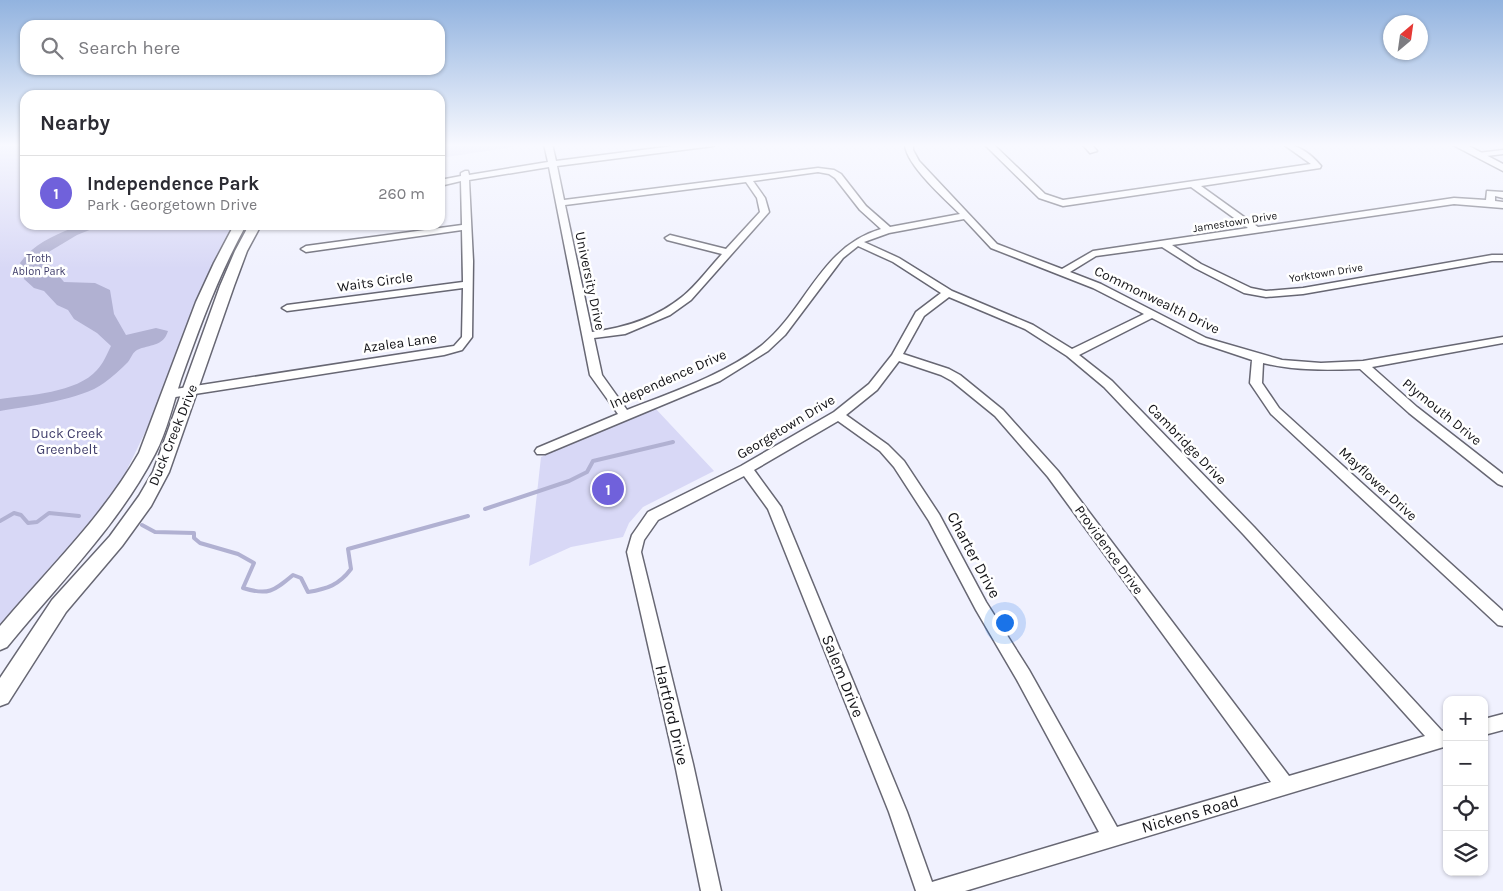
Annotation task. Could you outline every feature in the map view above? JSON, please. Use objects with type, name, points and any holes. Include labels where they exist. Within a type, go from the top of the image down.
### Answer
[{"type":"main road","name":"Duck Creek Drive","points":[[0,641],[24,610],[77,552],[116,505],[147,453],[205,294],[224,252],[237,230]]},
{"type":"main road","name":"Duck Creek Drive","points":[[0,696],[58,606],[116,540],[145,501],[161,472],[241,251],[252,230]]},
{"type":"street","name":"Azalea Lane","points":[[169,394],[444,352],[458,348],[467,337],[465,186]]},
{"type":"street","name":"University Drive","points":[[556,186],[596,375],[625,416]]},
{"type":"street","points":[[560,202],[694,186]]},
{"type":"street","points":[[587,336],[621,332],[666,313],[687,298],[765,212],[761,198],[753,186]]},
{"type":"street","points":[[846,186],[873,219],[888,230]]},
{"type":"street","name":"Commonwealth Drive","points":[[938,186],[994,246],[1097,286],[1202,340],[1258,358],[1282,364],[1321,367],[1363,365],[1503,340]]},
{"type":"street","points":[[1031,186],[1042,196],[1063,203],[1182,186]]},
{"type":"street","points":[[1195,186],[1256,230]]},
{"type":"street","points":[[1491,203],[1490,193],[1503,195]]},
{"type":"street","name":"Jamestown Drive","points":[[1064,272],[1093,254],[1454,201],[1491,203],[1503,206]]},
{"type":"street","name":"Independence Drive","points":[[541,451],[716,378],[764,349],[781,333],[840,256],[857,242],[888,230],[966,216]]},
{"type":"street","points":[[445,230],[466,227]]},
{"type":"street","points":[[306,249],[444,230]]},
{"type":"street","points":[[670,238],[729,253]]},
{"type":"street","name":"Cambridge Drive","points":[[857,242],[896,260],[948,293],[1028,326],[1071,354],[1108,384],[1256,538],[1443,739]]},
{"type":"street","name":"Yorktown Drive","points":[[1164,244],[1198,266],[1248,291],[1266,294],[1303,291],[1492,258],[1503,258]]},
{"type":"street","name":"Waits Circle","points":[[286,308],[467,284]]},
{"type":"street","name":"Georgetown Drive","points":[[637,539],[653,516],[746,469],[838,416],[873,387],[897,356],[920,314],[948,293]]},
{"type":"street","points":[[1071,354],[1152,314]]},
{"type":"street","name":"Providence Drive","points":[[897,356],[945,372],[956,378],[999,413],[1053,474],[1285,786]]},
{"type":"street","name":"Mayflower Drive","points":[[1258,358],[1256,383],[1275,411],[1503,620]]},
{"type":"street","name":"Plymouth Drive","points":[[1363,365],[1413,410],[1503,481]]},
{"type":"street","name":"Charter Drive","points":[[838,416],[889,453],[899,464],[934,518],[981,606],[1024,675],[1112,837]]},
{"type":"street","name":"Salem Drive","points":[[746,469],[774,507],[898,812],[926,891]]},
{"type":"street","name":"Hartford Drive","points":[[637,539],[634,552],[684,764],[711,891]]},
{"type":"street","points":[[1488,726],[1503,722]]},
{"type":"street","name":"Nickens Road","points":[[933,891],[1443,739]]},
{"type":"green space","name":"Duck Creek Greenbelt","points":[[0,186],[20,186],[20,230],[233,230],[218,253],[189,320],[153,416],[119,486],[0,640]]},
{"type":"green space","points":[[655,408],[714,471],[643,507],[629,523],[623,537],[571,547],[529,566],[541,457]]},
{"type":"shaded area","points":[[68,230],[90,230],[77,235],[47,253],[45,259],[64,282],[95,283],[110,290],[114,314],[126,335],[156,328],[168,331],[163,340],[136,351],[128,362],[104,383],[94,389],[54,402],[0,411],[0,399],[52,392],[77,384],[88,378],[101,365],[111,346],[97,333],[74,319],[68,310],[57,305],[44,291],[34,288],[24,279],[25,273],[20,263],[32,250]]},
{"type":"waterway","points":[[485,509],[569,481],[587,472],[593,461],[673,442]]},
{"type":"waterway","points":[[0,521],[14,513],[21,515],[28,523],[37,522],[49,513],[79,516]]},
{"type":"waterway","points":[[142,525],[155,532],[194,533],[194,538],[200,543],[238,554],[254,563],[243,588],[265,592],[281,585],[293,575],[301,578],[308,592],[332,585],[342,579],[351,569],[348,549],[468,516]]},
{"type":"place","name":"Independence Park","points":[[608,489]]},
{"type":"park label","name":"Troth Ablon Park","points":[[39,264]]}]
